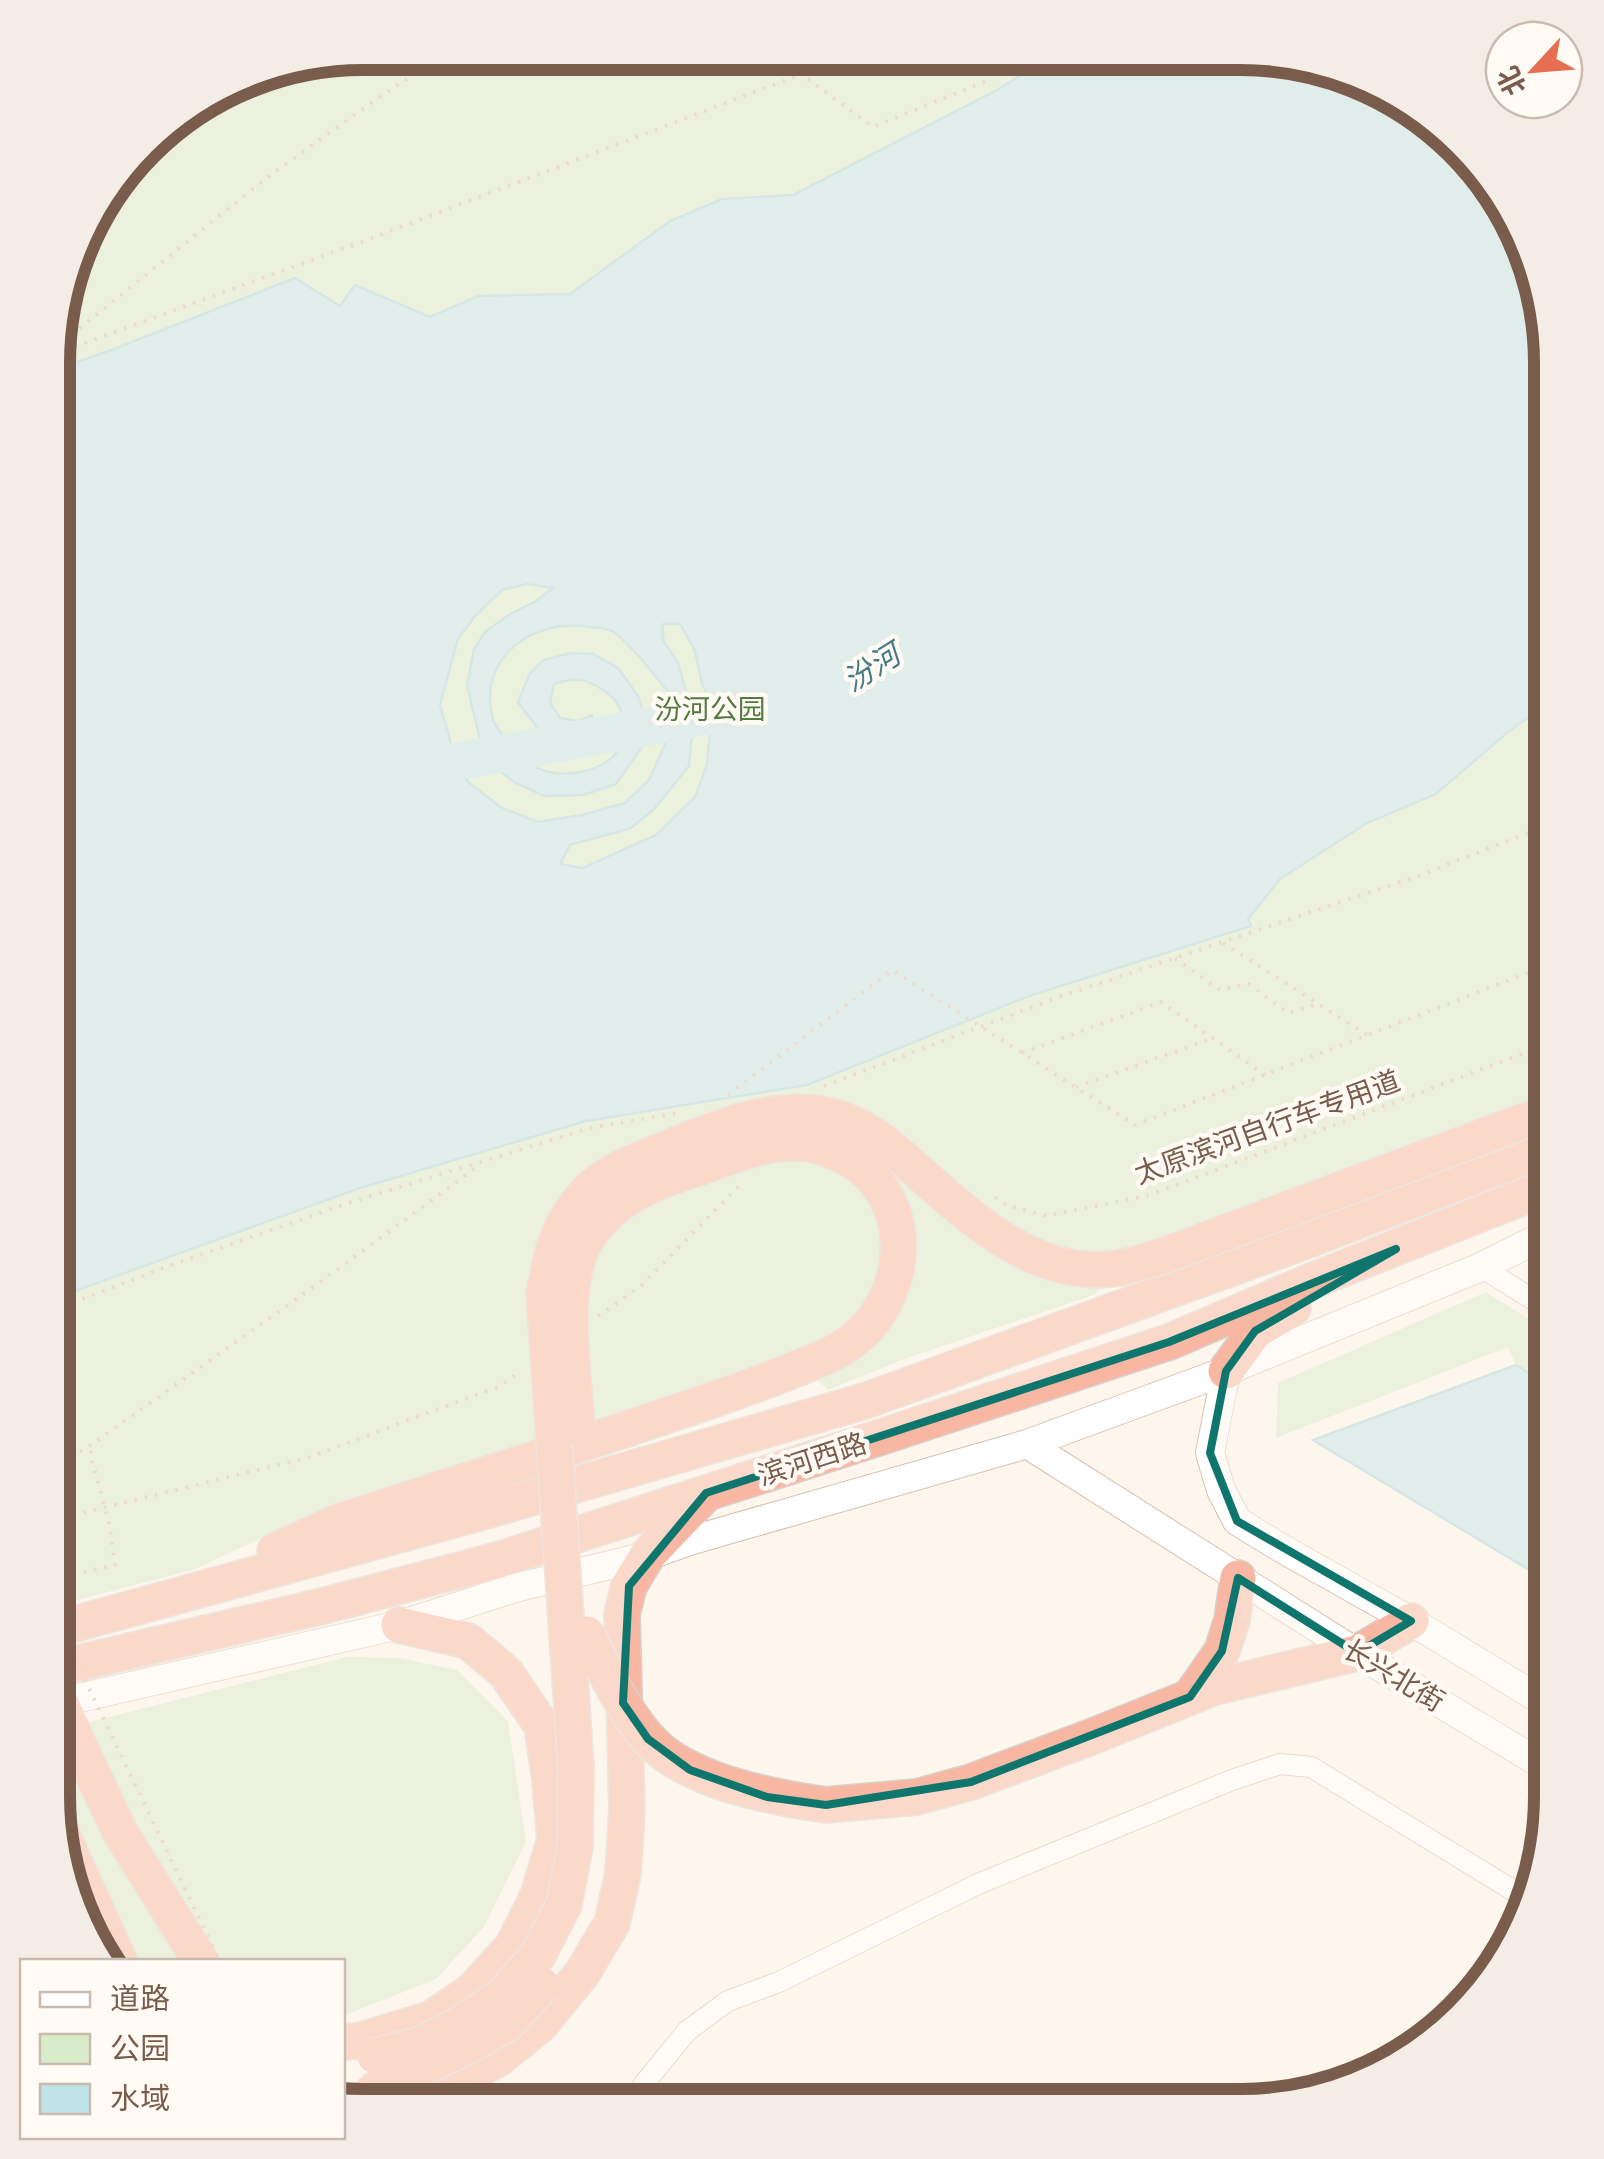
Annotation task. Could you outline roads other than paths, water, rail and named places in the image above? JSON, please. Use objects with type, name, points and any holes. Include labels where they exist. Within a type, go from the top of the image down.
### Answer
[{"type":"highway","points":[[353,2052],[419,2046],[452,2030],[502,1996],[538,1954],[564,1904],[575,1847],[576,1767],[544,1294],[552,1248],[566,1218],[589,1190],[620,1168],[712,1130],[786,1112],[829,1115],[857,1125],[890,1146],[970,1217],[1026,1253],[1060,1265],[1119,1268],[1164,1256],[1533,1118]]},
{"type":"highway","points":[[1486,1136],[1533,1132]]},
{"type":"highway","points":[[182,1594],[338,1522],[624,1430],[766,1382],[844,1347],[863,1331],[883,1304],[898,1270],[894,1212],[877,1181],[853,1160],[826,1148],[794,1143],[759,1148],[637,1192],[613,1208],[582,1248],[572,1277],[570,1300],[587,1634],[599,1825],[587,1900],[554,1972],[507,2024],[391,2089]]},
{"type":"highway","name":"滨河西路","points":[[70,1625],[865,1401],[1533,1154]]},
{"type":"highway","name":"滨河西路","points":[[70,1665],[323,1606],[480,1564],[706,1493],[1169,1342],[1533,1193]]},
{"type":"highway","points":[[1226,1371],[1255,1331],[1396,1249]]},
{"type":"highway","points":[[432,2089],[449,2086],[499,2058],[540,2025],[583,1972],[612,1922],[623,1874],[626,1810],[622,1614],[628,1586],[647,1556],[706,1493]]},
{"type":"highway","points":[[1190,1697],[1222,1651],[1232,1620],[1238,1578]]},
{"type":"highway","points":[[587,1634],[611,1687],[648,1739],[690,1770],[767,1797],[826,1805],[917,1797],[971,1782],[1215,1687],[1357,1653],[1411,1621]]},
{"type":"highway","points":[[353,2052],[359,2041],[431,2018],[472,1991],[512,1946],[538,1896],[554,1840],[542,1726],[506,1673],[468,1641],[399,1626]]},
{"type":"highway","points":[[70,1726],[174,1959]]},
{"type":"highway","points":[[120,1832],[199,1959]]},
{"type":"highway","points":[[84,1881],[117,1956]]},
{"type":"street","points":[[70,1700],[399,1626],[514,1588],[647,1556],[1027,1444],[1226,1371],[1480,1267],[1533,1241]]},
{"type":"street","points":[[1480,1267],[1533,1299]]},
{"type":"street","name":"长兴北街","points":[[1226,1371],[1210,1453],[1220,1490],[1238,1520],[1533,1695]]},
{"type":"street","name":"长兴北街","points":[[1027,1444],[1533,1759]]},
{"type":"street","points":[[641,2089],[687,2031],[728,2001],[779,1982],[978,1884],[1280,1764],[1311,1768],[1517,1893]]},
{"type":"water","name":"汾河公园","points":[[1029,70],[1279,73],[1317,80],[1388,109],[1448,156],[1495,216],[1518,269],[1528,306],[1534,363],[1534,713],[1436,794],[1367,823],[1280,879],[1248,919],[1251,926],[1029,996],[807,1085],[586,1121],[357,1189],[70,1293],[70,365],[295,278],[340,306],[355,285],[430,317],[478,296],[570,294],[670,221],[722,199],[793,195]],"holes":[[[527,584],[553,588],[486,631],[474,649],[467,686],[480,739],[497,769],[544,796],[583,795],[616,784],[645,743],[645,717],[638,696],[618,668],[593,654],[571,653],[544,660],[530,673],[518,702],[544,737],[562,748],[580,744],[595,730],[592,715],[579,721],[560,718],[550,703],[554,684],[574,680],[597,686],[613,698],[622,717],[621,744],[615,754],[595,768],[555,773],[531,763],[503,735],[493,719],[493,677],[514,646],[549,629],[590,627],[618,635],[669,693],[667,740],[649,780],[625,803],[538,822],[502,808],[468,782],[440,705],[458,639],[475,616],[502,590]],[[663,624],[680,624],[695,651],[702,684],[712,702],[707,765],[695,797],[656,835],[583,868],[560,864],[570,845],[631,828],[653,810],[689,766],[691,710],[678,663],[663,640]]]},
{"type":"water","points":[[1516,1365],[1533,1376],[1533,1572],[1313,1440]]},
{"type":"waterway","name":"汾河","points":[[411,770],[760,706]]}]
